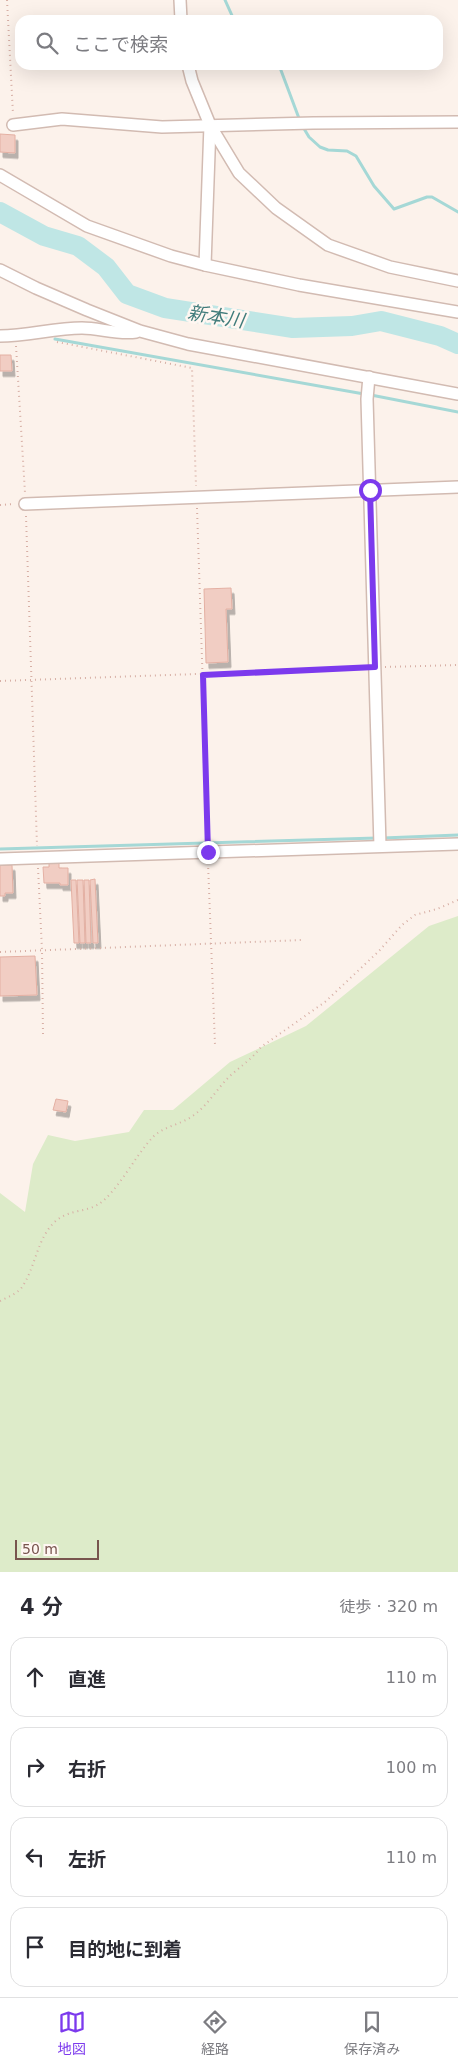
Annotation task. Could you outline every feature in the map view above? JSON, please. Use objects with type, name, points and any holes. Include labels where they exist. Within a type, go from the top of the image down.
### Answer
[{"type":"street","points":[[180,0],[181,15]]},
{"type":"street","points":[[189,70],[210,125],[240,173],[276,208],[328,244],[390,267],[458,281]]},
{"type":"street","points":[[14,125],[62,119],[162,127],[458,122]]},
{"type":"street","points":[[205,266],[210,125]]},
{"type":"street","points":[[0,174],[87,226],[205,266],[458,312]]},
{"type":"street","points":[[0,270],[36,288],[140,330],[188,344],[458,394]]},
{"type":"street","points":[[0,336],[84,328],[134,333],[140,330]]},
{"type":"street","points":[[369,377],[367,400],[380,846]]},
{"type":"street","points":[[25,504],[458,488]]},
{"type":"street","points":[[0,859],[458,844]]},
{"type":"path","points":[[7,0],[14,125]]},
{"type":"path","points":[[45,332],[48,339],[55,342],[192,368],[214,1045]]},
{"type":"path","points":[[15,336],[25,504],[42,950],[43,1034]]},
{"type":"path","points":[[0,505],[25,504]]},
{"type":"path","points":[[0,681],[458,665]]},
{"type":"path","points":[[0,1301],[22,1288],[43,1239],[55,1221],[66,1214],[100,1204],[150,1139],[160,1131],[179,1124],[195,1114],[230,1076],[253,1058],[261,1047],[325,1002],[379,951],[402,925],[415,915],[445,907],[458,900]]},
{"type":"path","points":[[0,952],[212,942],[302,940]]},
{"type":"green space","points":[[458,916],[458,1572],[0,1572],[0,1193],[25,1212],[33,1164],[48,1135],[75,1141],[129,1132],[144,1110],[173,1110],[230,1062],[306,1026],[429,926]]},
{"type":"building","points":[[0,134],[15,135],[15,153],[0,152]]},
{"type":"building","points":[[0,355],[11,355],[12,371],[0,371]]},
{"type":"building","points":[[231,588],[232,609],[226,609],[228,662],[206,663],[204,589]]},
{"type":"building","points":[[49,863],[59,863],[59,868],[68,868],[68,885],[44,883],[43,867],[49,867]]},
{"type":"building","points":[[0,865],[12,865],[13,893],[5,893],[5,896],[0,896]]},
{"type":"building","points":[[95,879],[98,943],[93,943],[90,880]]},
{"type":"building","points":[[71,880],[76,880],[79,943],[74,943]]},
{"type":"building","points":[[77,880],[83,880],[85,943],[80,943]]},
{"type":"building","points":[[84,880],[89,880],[91,943],[86,943]]},
{"type":"building","points":[[35,956],[37,995],[0,996],[0,957]]},
{"type":"building","points":[[56,1099],[68,1101],[66,1112],[53,1110]]},
{"type":"waterway","points":[[225,0],[232,15]]},
{"type":"waterway","points":[[281,70],[300,121]]},
{"type":"waterway","points":[[303,127],[309,137],[320,147],[328,150],[347,151],[356,156],[374,186],[394,209],[427,197],[432,197],[458,212]]},
{"type":"waterway","name":"新本川","points":[[0,212],[44,236],[78,246],[106,267],[127,294],[165,308],[293,328],[352,326],[381,321],[440,336],[458,344]]},
{"type":"waterway","points":[[55,339],[364,394]]},
{"type":"waterway","points":[[371,395],[458,412]]},
{"type":"waterway","points":[[383,838],[458,835]]},
{"type":"waterway","points":[[0,849],[377,838]]},
{"type":"route","points":[[208,852],[203,675],[375,667],[370,490]]}]
